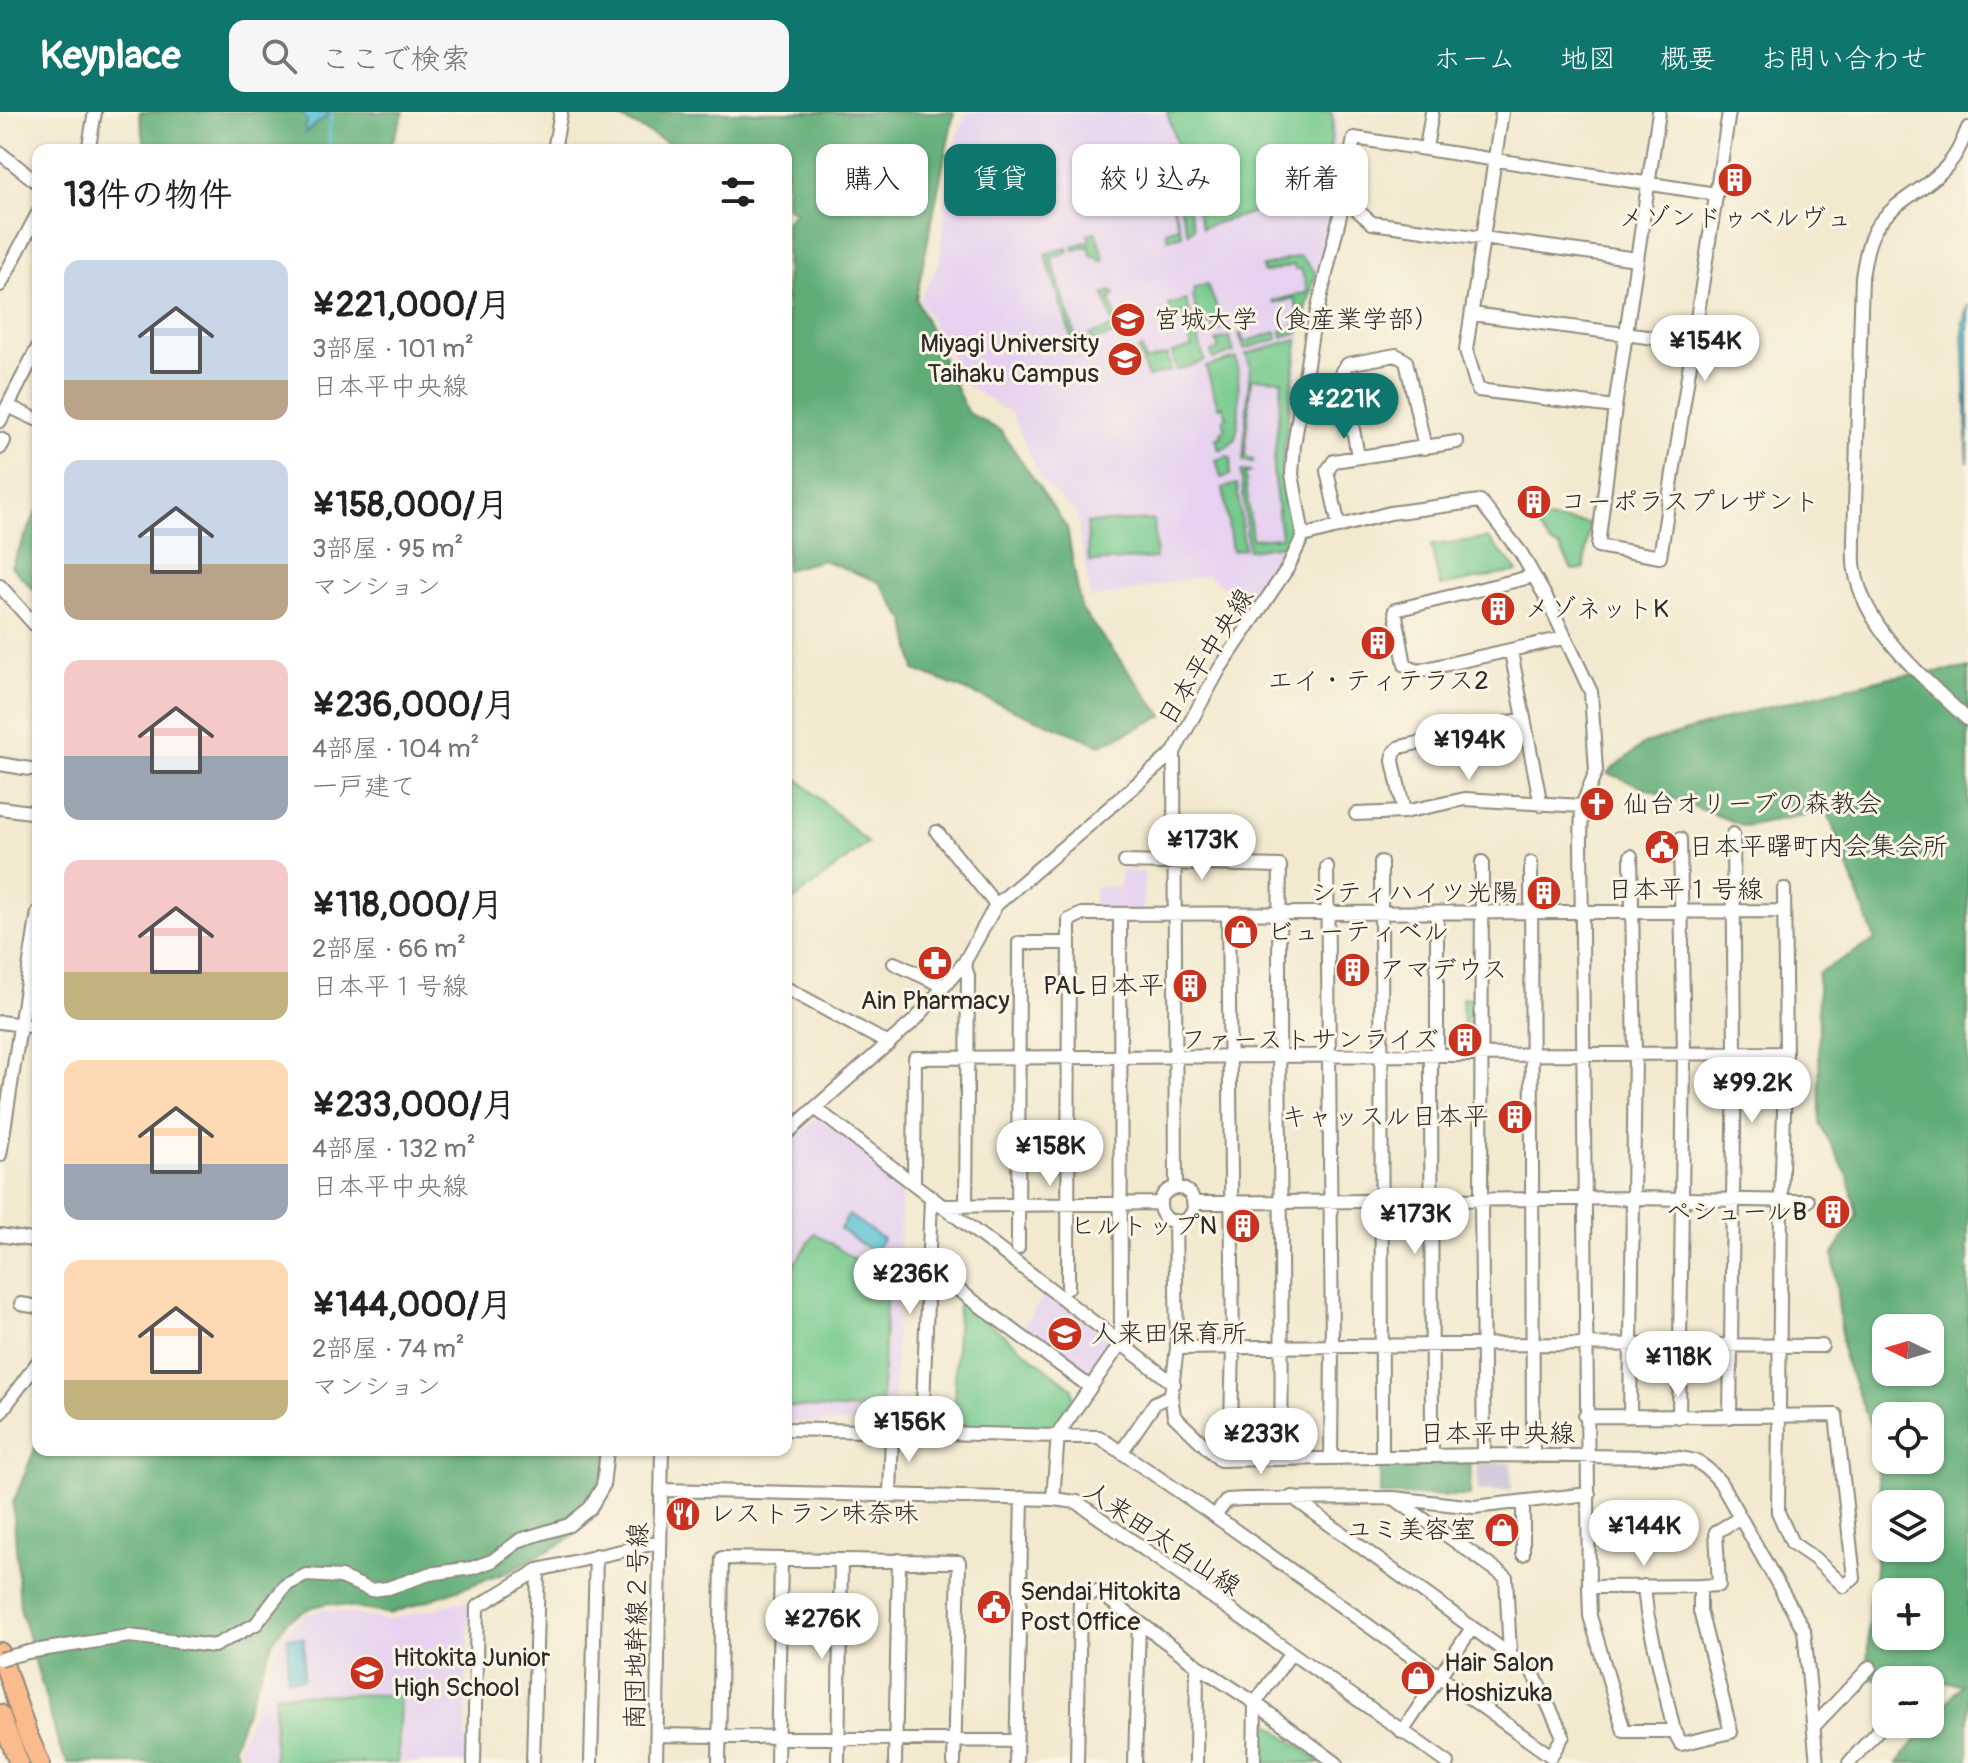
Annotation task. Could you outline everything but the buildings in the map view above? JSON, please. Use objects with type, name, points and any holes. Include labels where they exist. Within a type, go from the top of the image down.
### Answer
[{"type":"highway","points":[[0,1652],[40,1763]]},
{"type":"highway","points":[[0,1714],[19,1763]]},
{"type":"street","points":[[89,144],[95,112]]},
{"type":"street","points":[[555,144],[561,112]]},
{"type":"street","points":[[1426,148],[1432,112]]},
{"type":"street","points":[[1502,112],[1466,350],[1478,390],[1615,407]]},
{"type":"street","points":[[1659,112],[1615,407],[1598,546],[1660,557],[1729,112]]},
{"type":"street","points":[[1968,128],[1958,152],[1945,168],[1896,206],[1876,228],[1866,250],[1862,277],[1854,540],[1855,570],[1862,598],[1878,628],[1968,720]]},
{"type":"street","points":[[1353,144],[1354,138],[1649,181],[1716,194]]},
{"type":"street","points":[[0,154],[32,178]]},
{"type":"street","points":[[1339,216],[1312,333],[1294,445],[1292,474],[1303,536],[1390,513],[1480,501],[1521,553],[1591,692],[1596,771],[1582,806],[1585,1416],[1590,1616],[1624,1731],[1674,1731]]},
{"type":"street","points":[[1361,216],[1372,223],[1637,259]]},
{"type":"street","points":[[0,285],[32,229]]},
{"type":"street","points":[[1472,314],[1693,343]]},
{"type":"street","points":[[1358,456],[1342,371],[1348,364],[1396,355],[1406,361],[1425,448]]},
{"type":"street","points":[[0,421],[32,359]]},
{"type":"street","points":[[8,406],[32,417]]},
{"type":"street","points":[[0,439],[4,441],[0,448]]},
{"type":"street","points":[[1339,527],[1327,471],[1334,461],[1457,442]]},
{"type":"street","name":"日本平中央線","points":[[1176,1188],[1174,752],[1220,668],[1287,569],[1303,536]]},
{"type":"street","points":[[1534,576],[1395,610],[1405,665],[1417,671],[1564,638]]},
{"type":"street","points":[[0,586],[32,622]]},
{"type":"street","points":[[1511,652],[1541,805]]},
{"type":"street","points":[[1404,812],[1393,761],[1394,753],[1400,747],[1523,719]]},
{"type":"street","points":[[792,1129],[916,1019],[964,963],[996,905],[1174,752]]},
{"type":"street","points":[[0,764],[30,769]]},
{"type":"street","points":[[1356,814],[1404,812],[1465,799],[1582,806]]},
{"type":"street","points":[[0,808],[32,812]]},
{"type":"street","points":[[937,832],[996,905]]},
{"type":"street","points":[[1730,1417],[1735,1053],[1733,834]]},
{"type":"street","points":[[1679,1417],[1684,1054],[1680,839]]},
{"type":"street","points":[[1630,1416],[1635,1054],[1631,856]]},
{"type":"street","points":[[1125,862],[1280,866],[1281,1458]]},
{"type":"street","points":[[1381,862],[1382,1457]]},
{"type":"street","points":[[1482,862],[1484,1455]]},
{"type":"street","points":[[1531,863],[1533,1456]]},
{"type":"street","points":[[1327,867],[1331,1457]]},
{"type":"street","points":[[1784,889],[1784,911]]},
{"type":"street","name":"日本平１号線","points":[[1068,943],[1069,920],[1082,914],[1784,911],[1786,1053],[1781,1199],[1781,1416],[1778,1512],[1792,1543],[1814,1558],[1844,1586],[1854,1578],[1836,1415],[1781,1416],[1730,1417],[1585,1416]]},
{"type":"street","points":[[1432,1456],[1437,913]]},
{"type":"street","points":[[1053,1499],[1058,1434],[1121,1343],[1120,914]]},
{"type":"street","points":[[1175,1221],[1177,1348],[1172,1389],[1174,1416],[1220,1460],[1230,1459],[1233,1348],[1228,915]]},
{"type":"street","points":[[1018,1248],[1019,943],[1068,943],[1068,1288]]},
{"type":"street","points":[[0,1155],[32,950]]},
{"type":"street","points":[[894,963],[944,986]]},
{"type":"street","points":[[964,963],[968,976],[966,1206]]},
{"type":"street","points":[[792,991],[889,1044]]},
{"type":"street","points":[[0,1022],[32,1026]]},
{"type":"street","points":[[914,1182],[915,1058],[1786,1053]]},
{"type":"street","points":[[815,1108],[1121,1343],[1172,1389]]},
{"type":"street","points":[[1176,1188],[1186,1190],[1193,1203],[1190,1214],[1181,1221],[1162,1213],[1160,1203],[1167,1191],[1176,1188]]},
{"type":"street","points":[[1193,1203],[1632,1198],[1808,1201]]},
{"type":"street","points":[[936,1202],[966,1206],[1160,1203]]},
{"type":"street","points":[[922,1431],[936,1202]]},
{"type":"street","points":[[0,1235],[32,1240]]},
{"type":"street","points":[[930,1269],[1090,1387]]},
{"type":"street","points":[[21,1304],[32,1306]]},
{"type":"street","points":[[1177,1348],[1484,1344],[1822,1346]]},
{"type":"street","points":[[0,1413],[32,1370]]},
{"type":"street","points":[[1122,1451],[1155,1403],[1172,1389]]},
{"type":"street","points":[[792,1429],[1099,1437],[1551,1756],[1563,1736],[1532,1671],[1292,1497]]},
{"type":"street","points":[[890,1496],[892,1431]]},
{"type":"street","name":"日本平中央線","points":[[1230,1459],[1588,1455],[1688,1458],[1699,1461],[1720,1482],[1804,1630],[1817,1763]]},
{"type":"street","points":[[0,1659],[129,1636],[214,1646],[256,1624],[286,1585],[306,1575],[341,1577],[371,1590],[388,1588],[429,1574],[472,1568],[492,1561],[520,1540],[569,1525],[590,1508],[603,1486],[606,1456]]},
{"type":"street","name":"南団地幹線２号線","points":[[656,1763],[662,1456]]},
{"type":"street","name":"人来田太白山線","points":[[661,1490],[1022,1498],[1077,1502],[1448,1763]]},
{"type":"street","points":[[1215,1516],[1227,1500],[1394,1498],[1474,1507],[1589,1494]]},
{"type":"street","points":[[1016,1763],[1022,1498]]},
{"type":"street","points":[[1394,1498],[1506,1577],[1510,1654]]},
{"type":"street","points":[[1523,1503],[1523,1554]]},
{"type":"street","points":[[1589,1587],[1719,1585],[1716,1532],[1740,1518]]},
{"type":"street","points":[[474,1763],[477,1607],[538,1570],[660,1542]]},
{"type":"street","points":[[591,1763],[596,1555]]},
{"type":"street","points":[[719,1763],[722,1558],[959,1562],[954,1763]]},
{"type":"street","points":[[777,1763],[781,1559]]},
{"type":"street","points":[[838,1763],[841,1560]]},
{"type":"street","points":[[895,1763],[899,1560]]},
{"type":"street","points":[[533,1763],[538,1570]]},
{"type":"street","points":[[1644,1586],[1647,1613],[1674,1731],[1681,1744],[1731,1732],[1700,1611],[1700,1586]]},
{"type":"street","points":[[1077,1763],[1080,1600],[1097,1591],[1336,1763]]},
{"type":"street","points":[[1135,1763],[1139,1622]]},
{"type":"street","points":[[1402,1732],[1472,1628]]},
{"type":"street","points":[[1254,1763],[1255,1703],[1291,1653]]},
{"type":"street","points":[[1196,1763],[1197,1665]]},
{"type":"street","points":[[1814,1726],[1870,1667]]},
{"type":"street","points":[[657,1735],[1016,1741]]},
{"type":"street","points":[[1849,1763],[1872,1737]]},
{"type":"shaded area","name":"Miyagi University Taihaku Campus","points":[[967,112],[1334,112],[1337,121],[1335,144],[1256,144],[1256,216],[1333,216],[1301,334],[1286,470],[1296,542],[1282,570],[1254,608],[1207,575],[1091,599],[1076,513],[1041,480],[1012,414],[966,385],[919,299],[939,264],[944,216],[1056,216],[1056,144],[954,144]]},
{"type":"shaded area","points":[[1120,871],[1144,872],[1143,911],[1094,911],[1095,887],[1120,887]]},
{"type":"shaded area","points":[[818,1117],[902,1179],[893,1424],[792,1422],[792,1139]]},
{"type":"shaded area","name":"人来田保育所","points":[[1049,1290],[1108,1338],[1110,1345],[1089,1374],[1083,1373],[1021,1329]]},
{"type":"shaded area","points":[[1511,1462],[1512,1490],[1478,1491],[1477,1463]]},
{"type":"shaded area","name":"Hitokita Junior High School","points":[[469,1600],[465,1763],[248,1763],[238,1746],[257,1704],[278,1642],[290,1626],[305,1615],[323,1609],[389,1620]]},
{"type":"green space","points":[[139,112],[404,112],[391,144],[145,144]]},
{"type":"green space","points":[[609,112],[954,112],[947,144],[944,144],[944,161],[916,299],[967,412],[1001,431],[1067,528],[1081,609],[1163,716],[1101,745],[915,670],[906,622],[879,582],[823,560],[792,568],[792,215],[795,212],[792,210],[792,144],[670,144]]},
{"type":"green space","points":[[1167,112],[1331,112],[1333,120],[1331,144],[1256,144],[1256,211],[1202,228],[1198,216],[1240,216],[1240,144],[1177,144]]},
{"type":"green space","points":[[1176,216],[1182,235],[1168,239],[1166,231],[1179,227]]},
{"type":"green space","points":[[1183,216],[1190,216],[1194,228],[1188,233]]},
{"type":"green space","points":[[1096,232],[1104,260],[1099,261],[1097,256],[1092,257],[1089,246],[1074,250],[1073,246],[1090,241],[1088,234]]},
{"type":"green space","points":[[1067,248],[1068,252],[1051,258],[1076,338],[1085,336],[1087,343],[1074,346],[1045,254]]},
{"type":"green space","points":[[1300,256],[1316,273],[1300,332],[1283,337],[1281,331],[1296,326],[1298,311],[1294,298],[1274,304],[1273,301],[1308,292],[1301,269],[1295,269],[1293,265],[1264,273],[1262,267]]},
{"type":"green space","points":[[1207,284],[1225,327],[1214,331],[1211,323],[1201,326],[1193,297],[1194,288]]},
{"type":"green space","points":[[1113,291],[1115,296],[1110,298],[1120,331],[1092,341],[1090,335],[1114,327],[1104,294]]},
{"type":"green space","points":[[1186,300],[1205,361],[1177,370],[1172,353],[1192,347],[1182,313],[1172,316],[1169,305]]},
{"type":"green space","points":[[1276,332],[1278,339],[1244,349],[1239,334],[1244,342]]},
{"type":"green space","points":[[1229,337],[1234,352],[1213,359],[1211,352],[1219,349],[1216,341]]},
{"type":"green space","points":[[1298,339],[1282,466],[1291,544],[1248,550],[1241,471],[1252,472],[1245,474],[1252,539],[1281,537],[1273,470],[1282,380],[1251,378],[1245,457],[1253,459],[1253,462],[1243,461],[1250,366],[1246,354]]},
{"type":"green space","points":[[1142,348],[1145,361],[1167,355],[1171,371],[1148,377],[1138,350]]},
{"type":"green space","points":[[1236,358],[1239,398],[1237,431],[1232,443],[1219,450],[1216,438],[1222,437],[1221,432],[1225,430],[1223,419],[1227,417],[1223,406],[1218,407],[1206,367]]},
{"type":"green space","points":[[1231,458],[1230,475],[1221,478],[1216,460]]},
{"type":"green space","points":[[1237,484],[1244,549],[1232,551],[1223,488]]},
{"type":"green space","points":[[1531,518],[1589,523],[1584,569],[1572,570],[1560,547],[1551,544]]},
{"type":"green space","points":[[1154,520],[1156,558],[1089,562],[1087,523]]},
{"type":"green space","points":[[32,522],[32,589],[11,566]]},
{"type":"green space","points":[[1488,538],[1518,571],[1440,586],[1431,545]]},
{"type":"green space","points":[[1968,668],[1968,1763],[1897,1763],[1918,1738],[1944,1738],[1944,1706],[1962,1684],[1944,1682],[1944,1666],[1872,1666],[1872,1679],[1867,1679],[1872,1591],[1872,1650],[1944,1650],[1944,1578],[1874,1578],[1875,1562],[1944,1562],[1944,1490],[1880,1490],[1878,1474],[1944,1474],[1944,1402],[1872,1402],[1872,1430],[1844,1358],[1833,1254],[1857,1215],[1848,1176],[1820,1124],[1818,973],[1875,940],[1827,811],[1744,826],[1607,773],[1644,744],[1753,711],[1890,677]]},
{"type":"green space","points":[[792,773],[868,843],[792,901]]},
{"type":"green space","points":[[1462,998],[1478,998],[1479,1027],[1463,1027]]},
{"type":"green space","points":[[815,1233],[887,1281],[881,1411],[792,1406],[792,1268]]},
{"type":"green space","points":[[958,1304],[964,1304],[1072,1388],[1073,1398],[1054,1425],[1045,1429],[953,1427]]},
{"type":"green space","points":[[32,1456],[611,1456],[603,1505],[572,1538],[511,1571],[390,1614],[328,1603],[310,1608],[288,1620],[273,1641],[233,1746],[241,1763],[68,1763],[60,1749],[20,1608],[13,1503]]},
{"type":"green space","points":[[1380,1463],[1471,1463],[1470,1496],[1380,1495]]},
{"type":"green space","points":[[275,1694],[400,1695],[398,1763],[274,1763]]},
{"type":"green space","points":[[1261,1718],[1322,1763],[1260,1763]]},
{"type":"water","points":[[300,112],[332,112],[305,133],[307,119]]},
{"type":"water","points":[[1968,305],[1968,462],[1963,322]]},
{"type":"water","points":[[849,1215],[883,1239],[874,1253],[840,1229]]},
{"type":"water","points":[[288,1637],[304,1638],[303,1679],[287,1679]]},
{"type":"waterway","points":[[330,144],[332,112]]},
{"type":"place","name":"メゾンドゥベルヴュ","points":[[1735,180]]},
{"type":"place","name":"宮城大学（食産業学部）","points":[[1128,320]]},
{"type":"place","name":"Miyagi University Taihaku Campus","points":[[1125,359]]},
{"type":"place","name":"コーポラスプレザント","points":[[1534,502]]},
{"type":"place","name":"メゾネットK","points":[[1498,609]]},
{"type":"place","name":"エイ・ティテラス2","points":[[1378,643]]},
{"type":"place","name":"仙台オリーブの森教会","points":[[1597,804]]},
{"type":"place","name":"日本平曙町内会集会所","points":[[1662,847]]},
{"type":"place","name":"シティハイツ光陽","points":[[1544,893]]},
{"type":"place","name":"ビューティベル","points":[[1241,932]]},
{"type":"place","name":"Ain Pharmacy","points":[[935,963]]},
{"type":"place","name":"アマデウス","points":[[1353,970]]},
{"type":"place","name":"PAL日本平","points":[[1190,986]]},
{"type":"place","name":"ファーストサンライズ","points":[[1465,1040]]},
{"type":"place","name":"キャッスル日本平","points":[[1515,1117]]},
{"type":"place","name":"ぺシュールB","points":[[1833,1212]]},
{"type":"place","name":"ヒルトップN","points":[[1243,1226]]},
{"type":"place","name":"人来田保育所","points":[[1065,1334]]},
{"type":"place","name":"レストラン味奈味","points":[[683,1514]]},
{"type":"place","name":"ユミ美容室","points":[[1502,1530]]},
{"type":"place","name":"Sendai Hitokita Post Office","points":[[994,1607]]},
{"type":"place","name":"Hitokita Junior High School","points":[[367,1673]]},
{"type":"place","name":"Hair Salon Hoshizuka","points":[[1418,1678]]}]
